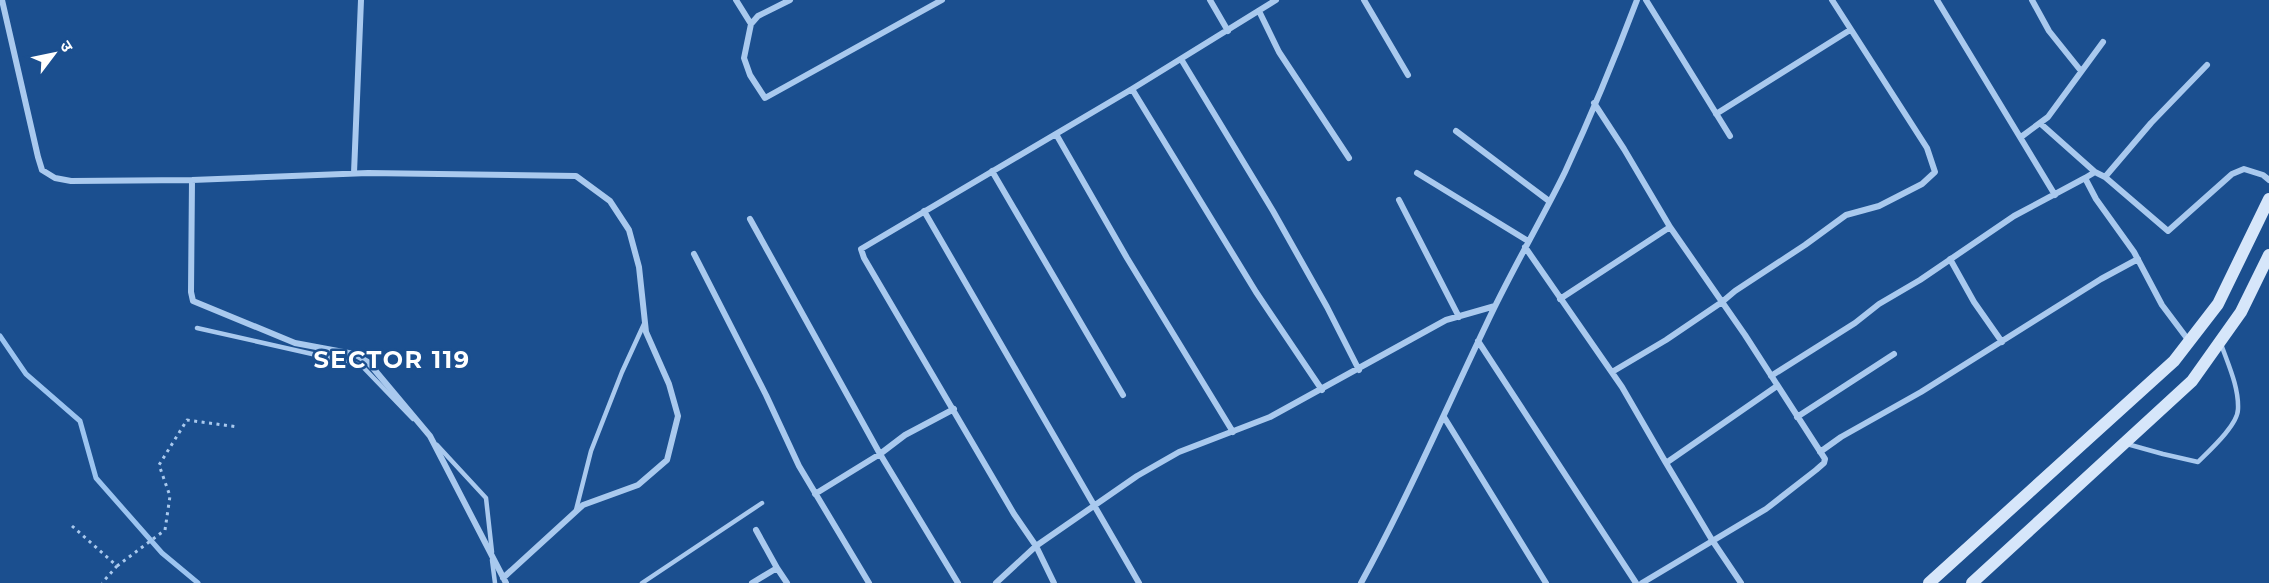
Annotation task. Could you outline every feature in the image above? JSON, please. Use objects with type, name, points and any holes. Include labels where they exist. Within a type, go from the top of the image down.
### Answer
[{"type":"main road","points":[[1929,583],[2174,361],[2218,304],[2269,199]]},
{"type":"main road","points":[[1972,583],[2192,381],[2241,312],[2269,255]]},
{"type":"street","points":[[2,0],[42,170],[55,178],[71,181],[192,180],[354,173],[576,176],[610,201],[629,230],[639,267],[646,332],[669,384],[678,416],[667,460],[638,485],[583,505],[505,580],[433,441],[422,424],[368,362],[354,354],[321,350],[295,343],[194,303],[191,292],[192,180]]},
{"type":"street","points":[[354,173],[361,0]]},
{"type":"street","points":[[735,0],[751,24]]},
{"type":"street","points":[[790,0],[759,16],[751,24],[744,52],[746,66],[763,97],[768,98],[942,0]]},
{"type":"street","points":[[1210,0],[1228,31]]},
{"type":"street","points":[[1054,583],[1036,546],[1014,514],[861,252],[864,246],[1132,89],[1276,0]]},
{"type":"street","points":[[1364,0],[1408,75]]},
{"type":"street","points":[[1361,583],[1444,417],[1495,306],[1564,172],[1616,56],[1637,0]]},
{"type":"street","points":[[1646,0],[1730,136]]},
{"type":"street","points":[[1612,372],[1643,355],[1722,302],[1846,215],[1879,206],[1922,184],[1935,172],[1927,148],[1832,0]]},
{"type":"street","points":[[1937,0],[2055,195]]},
{"type":"street","points":[[2032,0],[2049,31],[2081,71]]},
{"type":"street","points":[[1260,11],[1279,52],[1349,158]]},
{"type":"street","points":[[1716,114],[1850,30]]},
{"type":"street","points":[[2021,136],[2041,124],[2103,42]]},
{"type":"street","points":[[1180,59],[1273,211],[1327,307],[1359,370]]},
{"type":"street","points":[[2105,177],[2151,123],[2207,65]]},
{"type":"street","points":[[1132,89],[1256,292],[1322,390]]},
{"type":"street","points":[[1594,103],[1670,227],[1722,302],[1825,461],[1766,509],[1642,583]]},
{"type":"street","points":[[2041,124],[2095,172],[2105,177],[2168,231],[2232,174],[2244,169],[2263,175],[2269,180]]},
{"type":"street","points":[[1456,131],[1549,201]]},
{"type":"street","points":[[1056,134],[1127,258],[1233,432]]},
{"type":"street","points":[[992,171],[1123,395]]},
{"type":"street","points":[[1771,376],[2014,216],[2095,172]]},
{"type":"street","points":[[1417,173],[1526,244],[1560,299],[1612,372],[1712,540],[1742,583]]},
{"type":"street","points":[[2085,178],[2096,199],[2138,259],[2162,305],[2189,341]]},
{"type":"street","points":[[1399,200],[1459,317]]},
{"type":"street","points":[[924,211],[1139,583]]},
{"type":"street","points":[[750,219],[880,454],[958,583]]},
{"type":"street","points":[[1560,299],[1670,227]]},
{"type":"street","points":[[694,254],[814,494],[869,583]]},
{"type":"street","points":[[1950,259],[1974,302],[2002,342]]},
{"type":"street","points":[[1820,452],[2101,279],[2138,259]]},
{"type":"street","points":[[996,583],[1036,546],[1137,476],[1179,452],[1270,417],[1446,320],[1495,306]]},
{"type":"street","points":[[1478,341],[1636,583]]},
{"type":"street","points":[[1797,417],[1894,354]]},
{"type":"street","points":[[1666,463],[1777,386]]},
{"type":"street","points":[[814,494],[880,454],[905,435],[954,409]]},
{"type":"street","points":[[1444,417],[1546,583]]},
{"type":"street","points":[[756,530],[787,583]]},
{"type":"street","points":[[752,583],[777,568]]},
{"type":"lane","points":[[575,512],[591,451],[622,372],[645,322]]},
{"type":"lane","points":[[197,328],[361,364],[486,498],[495,583]]},
{"type":"lane","points":[[2124,443],[2198,462],[2223,437],[2238,411],[2233,378],[2220,342]]},
{"type":"lane","points":[[642,583],[762,503]]},
{"type":"path","points":[[102,583],[117,566],[165,531],[170,496],[159,465],[187,420],[238,427]]},
{"type":"path","points":[[72,526],[117,566]]},
{"type":"waterway","points":[[0,336],[26,374],[80,421],[96,478],[162,553],[198,583]]},
{"type":"district","name":"SECTOR 119","points":[[392,360]]}]
